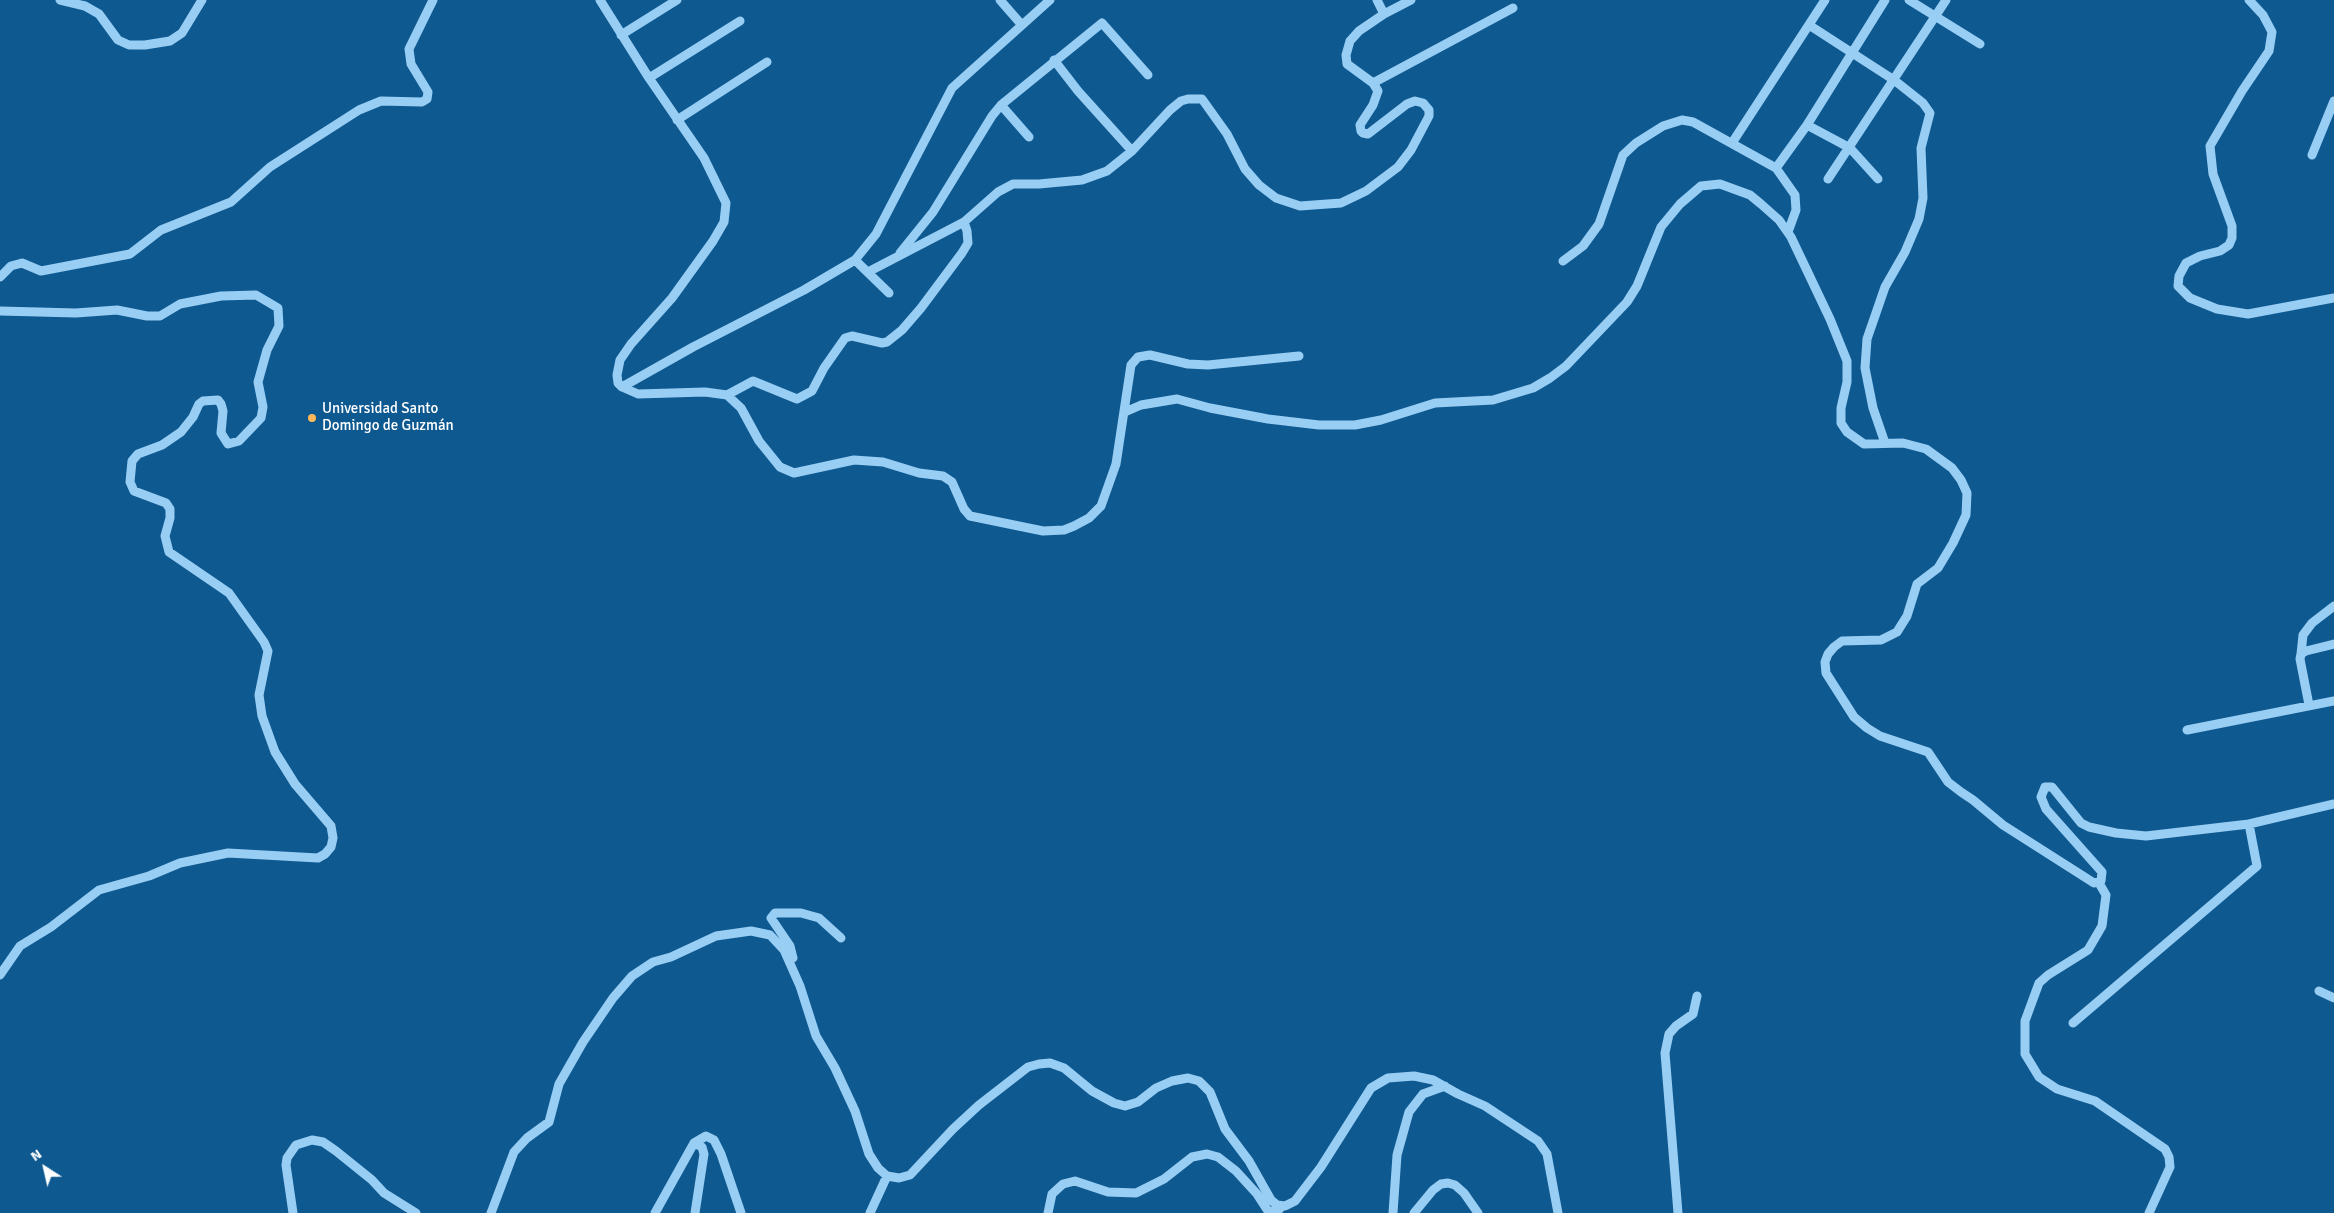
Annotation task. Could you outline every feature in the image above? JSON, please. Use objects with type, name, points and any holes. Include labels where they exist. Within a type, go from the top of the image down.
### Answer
[{"type":"street","points":[[60,0],[84,6],[99,14],[118,40],[137,45],[170,41],[182,33],[202,0]]},
{"type":"street","points":[[0,277],[12,266],[22,263],[41,270],[130,254],[161,230],[231,202],[270,167],[359,110],[381,101],[422,102],[427,99],[428,92],[412,64],[409,49],[433,0]]},
{"type":"street","points":[[600,0],[621,35],[704,158],[726,204],[724,222],[713,241],[672,298],[631,344],[620,360],[617,375],[618,383],[622,387],[638,394],[705,392],[727,395],[741,408],[759,441],[780,467],[794,473],[854,460],[883,462],[919,472],[943,476],[952,482],[964,509],[970,516],[1043,531],[1064,530],[1074,526],[1089,518],[1101,506],[1116,464],[1131,366],[1138,357],[1150,355],[1188,364],[1208,366],[1299,356]]},
{"type":"street","points":[[621,35],[676,0]]},
{"type":"street","points":[[1000,0],[1020,24]]},
{"type":"street","points":[[622,387],[855,260],[876,234],[952,88],[1020,24],[1050,0]]},
{"type":"street","points":[[1378,0],[1384,14]]},
{"type":"street","points":[[868,272],[964,222],[998,192],[1013,184],[1039,184],[1082,180],[1107,171],[1132,151],[1170,110],[1182,101],[1202,99],[1227,134],[1246,169],[1259,185],[1276,198],[1300,206],[1341,203],[1366,191],[1398,166],[1411,150],[1429,116],[1424,103],[1414,101],[1407,104],[1368,134],[1363,133],[1360,125],[1378,95],[1377,87],[1346,64],[1346,55],[1350,41],[1359,32],[1384,14],[1411,0]]},
{"type":"street","points":[[1732,143],[1825,0]]},
{"type":"street","points":[[1776,168],[1808,125],[1885,0]]},
{"type":"street","points":[[1910,0],[1980,44]]},
{"type":"street","points":[[1828,179],[1946,0]]},
{"type":"street","points":[[2249,0],[2263,16],[2272,32],[2269,51],[2242,90],[2210,146],[2213,174],[2232,226],[2232,238],[2229,244],[2220,252],[2200,256],[2186,263],[2179,276],[2178,286],[2182,293],[2190,298],[2217,309],[2248,314],[2334,298]]},
{"type":"street","points":[[1373,83],[1514,8]]},
{"type":"street","points":[[650,78],[740,21]]},
{"type":"street","points":[[897,257],[933,212],[992,116],[1001,105],[1054,60],[1103,23],[1148,75]]},
{"type":"street","points":[[1809,25],[1894,80],[1923,103],[1930,113],[1921,148],[1923,198],[1918,219],[1905,252],[1885,287],[1868,339],[1865,368],[1873,408],[1885,443]]},
{"type":"street","points":[[1054,60],[1078,91],[1132,151]]},
{"type":"street","points":[[677,120],[766,62]]},
{"type":"street","points":[[2312,155],[2334,101]]},
{"type":"street","points":[[1001,105],[1029,136]]},
{"type":"street","points":[[1563,261],[1583,246],[1599,224],[1623,155],[1636,143],[1662,126],[1682,120],[1693,122],[1776,168],[1796,195],[1796,210],[1788,232]]},
{"type":"street","points":[[1808,125],[1850,148],[1878,179]]},
{"type":"street","points":[[1125,412],[1141,405],[1177,399],[1210,408],[1268,418],[1319,425],[1355,425],[1381,420],[1435,403],[1493,400],[1532,388],[1558,373],[1621,309],[1636,286],[1661,227],[1696,188],[1706,184],[1720,184],[1750,195],[1772,213],[1788,232],[1830,319],[1847,361],[1847,382],[1841,408],[1841,423],[1850,436],[1864,444],[1917,445],[1935,453],[1948,463],[1964,486],[1968,500],[1966,515],[1944,561],[1932,574],[1917,584],[1907,616],[1897,632],[1882,640],[1847,640],[1838,643],[1826,658],[1826,673],[1848,709],[1861,724],[1880,736],[1928,752],[1948,782],[2003,825],[2091,882],[2099,883]]},
{"type":"street","points":[[727,395],[753,381],[797,399],[812,391],[824,368],[845,338],[852,336],[882,343],[886,342],[902,330],[962,253],[968,243],[964,222]]},
{"type":"street","points":[[855,260],[889,293]]},
{"type":"street","points":[[0,311],[76,313],[117,310],[147,316],[160,316],[180,304],[221,296],[256,295],[278,308],[279,326],[267,350],[258,382],[263,407],[261,418],[239,441],[228,444],[221,433],[223,411],[221,404],[218,400],[203,401],[199,404],[193,417],[182,432],[162,446],[138,454],[132,461],[130,482],[134,491],[166,503],[170,509],[170,518],[165,536],[169,552],[229,593],[264,642],[268,651],[259,694],[262,716],[275,752],[295,784],[331,826],[332,838],[331,847],[318,858],[228,853],[180,863],[149,876],[99,890],[51,927],[20,946],[0,975]]},
{"type":"street","points":[[2309,705],[2300,659],[2303,635],[2312,623],[2334,606]]},
{"type":"street","points":[[2302,654],[2306,651],[2334,644]]},
{"type":"street","points":[[2187,730],[2334,701]]},
{"type":"street","points":[[2099,883],[2102,878],[2100,870],[2046,810],[2041,797],[2045,787],[2052,787],[2081,823],[2089,828],[2146,836],[2248,824],[2334,804]]},
{"type":"street","points":[[2073,1023],[2257,866],[2248,824]]},
{"type":"street","points":[[2099,883],[2106,896],[2102,926],[2088,950],[2048,975],[2040,983],[2025,1021],[2025,1054],[2039,1077],[2057,1089],[2096,1101],[2165,1149],[2170,1157],[2170,1167],[2149,1213]]},
{"type":"street","points":[[841,938],[819,918],[801,913],[772,915],[774,922],[790,946],[797,978],[816,1036],[835,1068],[856,1111],[869,1154],[878,1168],[887,1176],[899,1178],[910,1175],[953,1129],[979,1105],[1028,1068],[1039,1064],[1050,1064],[1064,1068],[1092,1091],[1114,1103],[1124,1106],[1138,1102],[1156,1088],[1172,1081],[1188,1078],[1199,1081],[1210,1092],[1225,1129],[1249,1161],[1271,1200],[1282,1206],[1289,1206],[1321,1168],[1370,1089],[1376,1084],[1394,1076],[1414,1076],[1433,1080],[1445,1086],[1501,1116],[1538,1140],[1546,1154],[1558,1213]]},
{"type":"street","points":[[491,1213],[514,1152],[527,1138],[549,1122],[559,1084],[583,1042],[613,998],[632,976],[653,962],[671,957],[716,936],[751,931],[770,935],[781,944],[797,978]]},
{"type":"street","points":[[2318,991],[2334,998]]},
{"type":"street","points":[[1678,1213],[1665,1053],[1669,1034],[1676,1026],[1693,1014],[1696,996]]},
{"type":"street","points":[[1393,1213],[1397,1155],[1408,1112],[1423,1094],[1445,1086]]},
{"type":"street","points":[[654,1213],[694,1143],[706,1136],[714,1140],[741,1213]]},
{"type":"street","points":[[293,1213],[286,1165],[287,1158],[296,1145],[312,1140],[323,1142],[336,1151],[372,1180],[384,1193],[416,1213]]},
{"type":"street","points":[[694,1143],[702,1147],[704,1154],[695,1213]]},
{"type":"street","points":[[1048,1213],[1052,1194],[1063,1184],[1075,1181],[1108,1192],[1136,1193],[1164,1179],[1192,1157],[1206,1154],[1218,1157],[1236,1171],[1257,1194],[1268,1211],[1277,1212],[1282,1206]]},
{"type":"street","points":[[870,1213],[887,1176]]},
{"type":"street","points":[[1414,1213],[1433,1190],[1442,1184],[1448,1183],[1455,1185],[1464,1193],[1478,1213]]},
{"type":"place","name":"Universidad Santo Domingo de Guzmán","points":[[312,418]]}]
